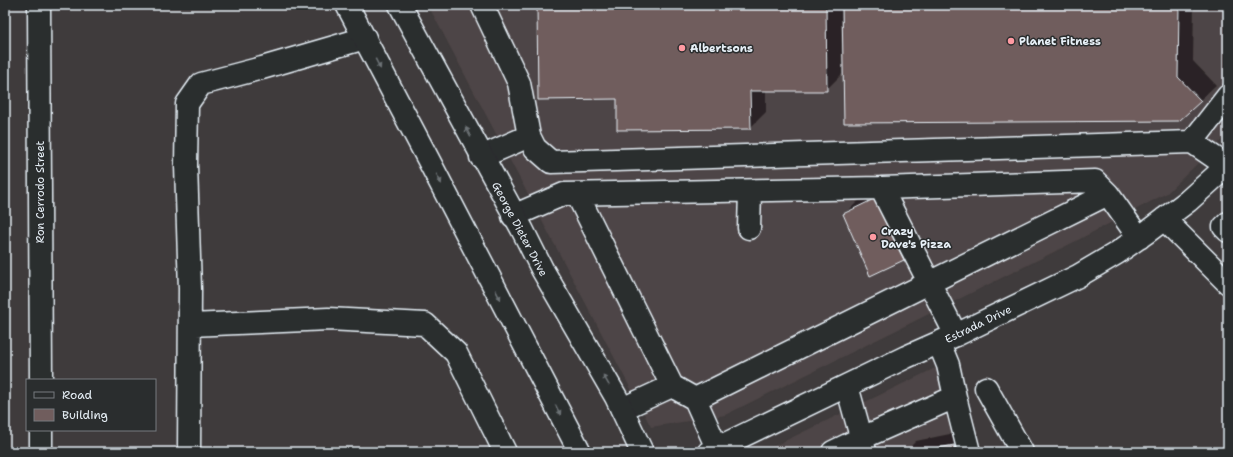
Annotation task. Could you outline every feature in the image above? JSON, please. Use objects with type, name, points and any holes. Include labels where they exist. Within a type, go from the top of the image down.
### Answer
[{"type":"main road","name":"Ron Cerrodo Street","points":[[39,5],[41,379]]},
{"type":"main road","points":[[347,5],[580,452]]},
{"type":"main road","name":"George Dieter Drive","points":[[400,5],[542,269],[616,397],[642,452]]},
{"type":"main road","points":[[482,5],[519,82],[529,136],[534,148],[551,162],[1192,142],[1227,165]]},
{"type":"main road","points":[[189,452],[190,325],[186,165],[187,104],[201,84],[365,38]]},
{"type":"main road","points":[[1192,142],[1228,96]]},
{"type":"main road","points":[[481,157],[529,136]]},
{"type":"main road","name":"Estrada Drive","points":[[713,450],[1078,276],[1139,238],[1188,201],[1227,165]]},
{"type":"main road","points":[[513,216],[564,194],[880,188],[1095,181],[1108,194],[1139,238]]},
{"type":"main road","points":[[880,188],[930,282],[948,339],[948,365],[969,452]]},
{"type":"main road","points":[[749,228],[750,191]]},
{"type":"main road","points":[[577,194],[672,386],[695,399],[713,450]]},
{"type":"main road","points":[[695,399],[1108,194]]},
{"type":"main road","points":[[1164,219],[1228,283]]},
{"type":"main road","points":[[1228,223],[1224,227],[1228,231]]},
{"type":"main road","points":[[190,325],[328,319],[425,324],[456,353],[505,452]]},
{"type":"main road","points":[[622,409],[672,386]]},
{"type":"main road","points":[[847,386],[864,445]]},
{"type":"main road","points":[[986,388],[1022,452]]},
{"type":"main road","points":[[833,452],[864,445],[955,397]]},
{"type":"main road","points":[[41,431],[41,452]]},
{"type":"shaded area","points":[[428,5],[1228,5],[1228,134],[1167,193],[1074,242],[725,415],[651,427]]},
{"type":"shaded area","points":[[956,358],[976,452],[762,452]]},
{"type":"building","name":"Albertsons","points":[[537,5],[826,5],[827,91],[750,91],[751,129],[617,130],[617,99],[538,100]]},
{"type":"building","name":"Planet Fitness","points":[[842,5],[1179,5],[1178,77],[1201,101],[1179,121],[844,123]]},
{"type":"building","name":"Crazy Dave's Pizza","points":[[874,199],[904,260],[870,276],[843,214]]},
{"type":"building","points":[[954,445],[955,452],[918,452]]},
{"type":"place","name":"Planet Fitness","points":[[1011,41]]},
{"type":"place","name":"Albertsons","points":[[682,48]]},
{"type":"place","name":"Crazy Dave's Pizza","points":[[873,237]]}]
